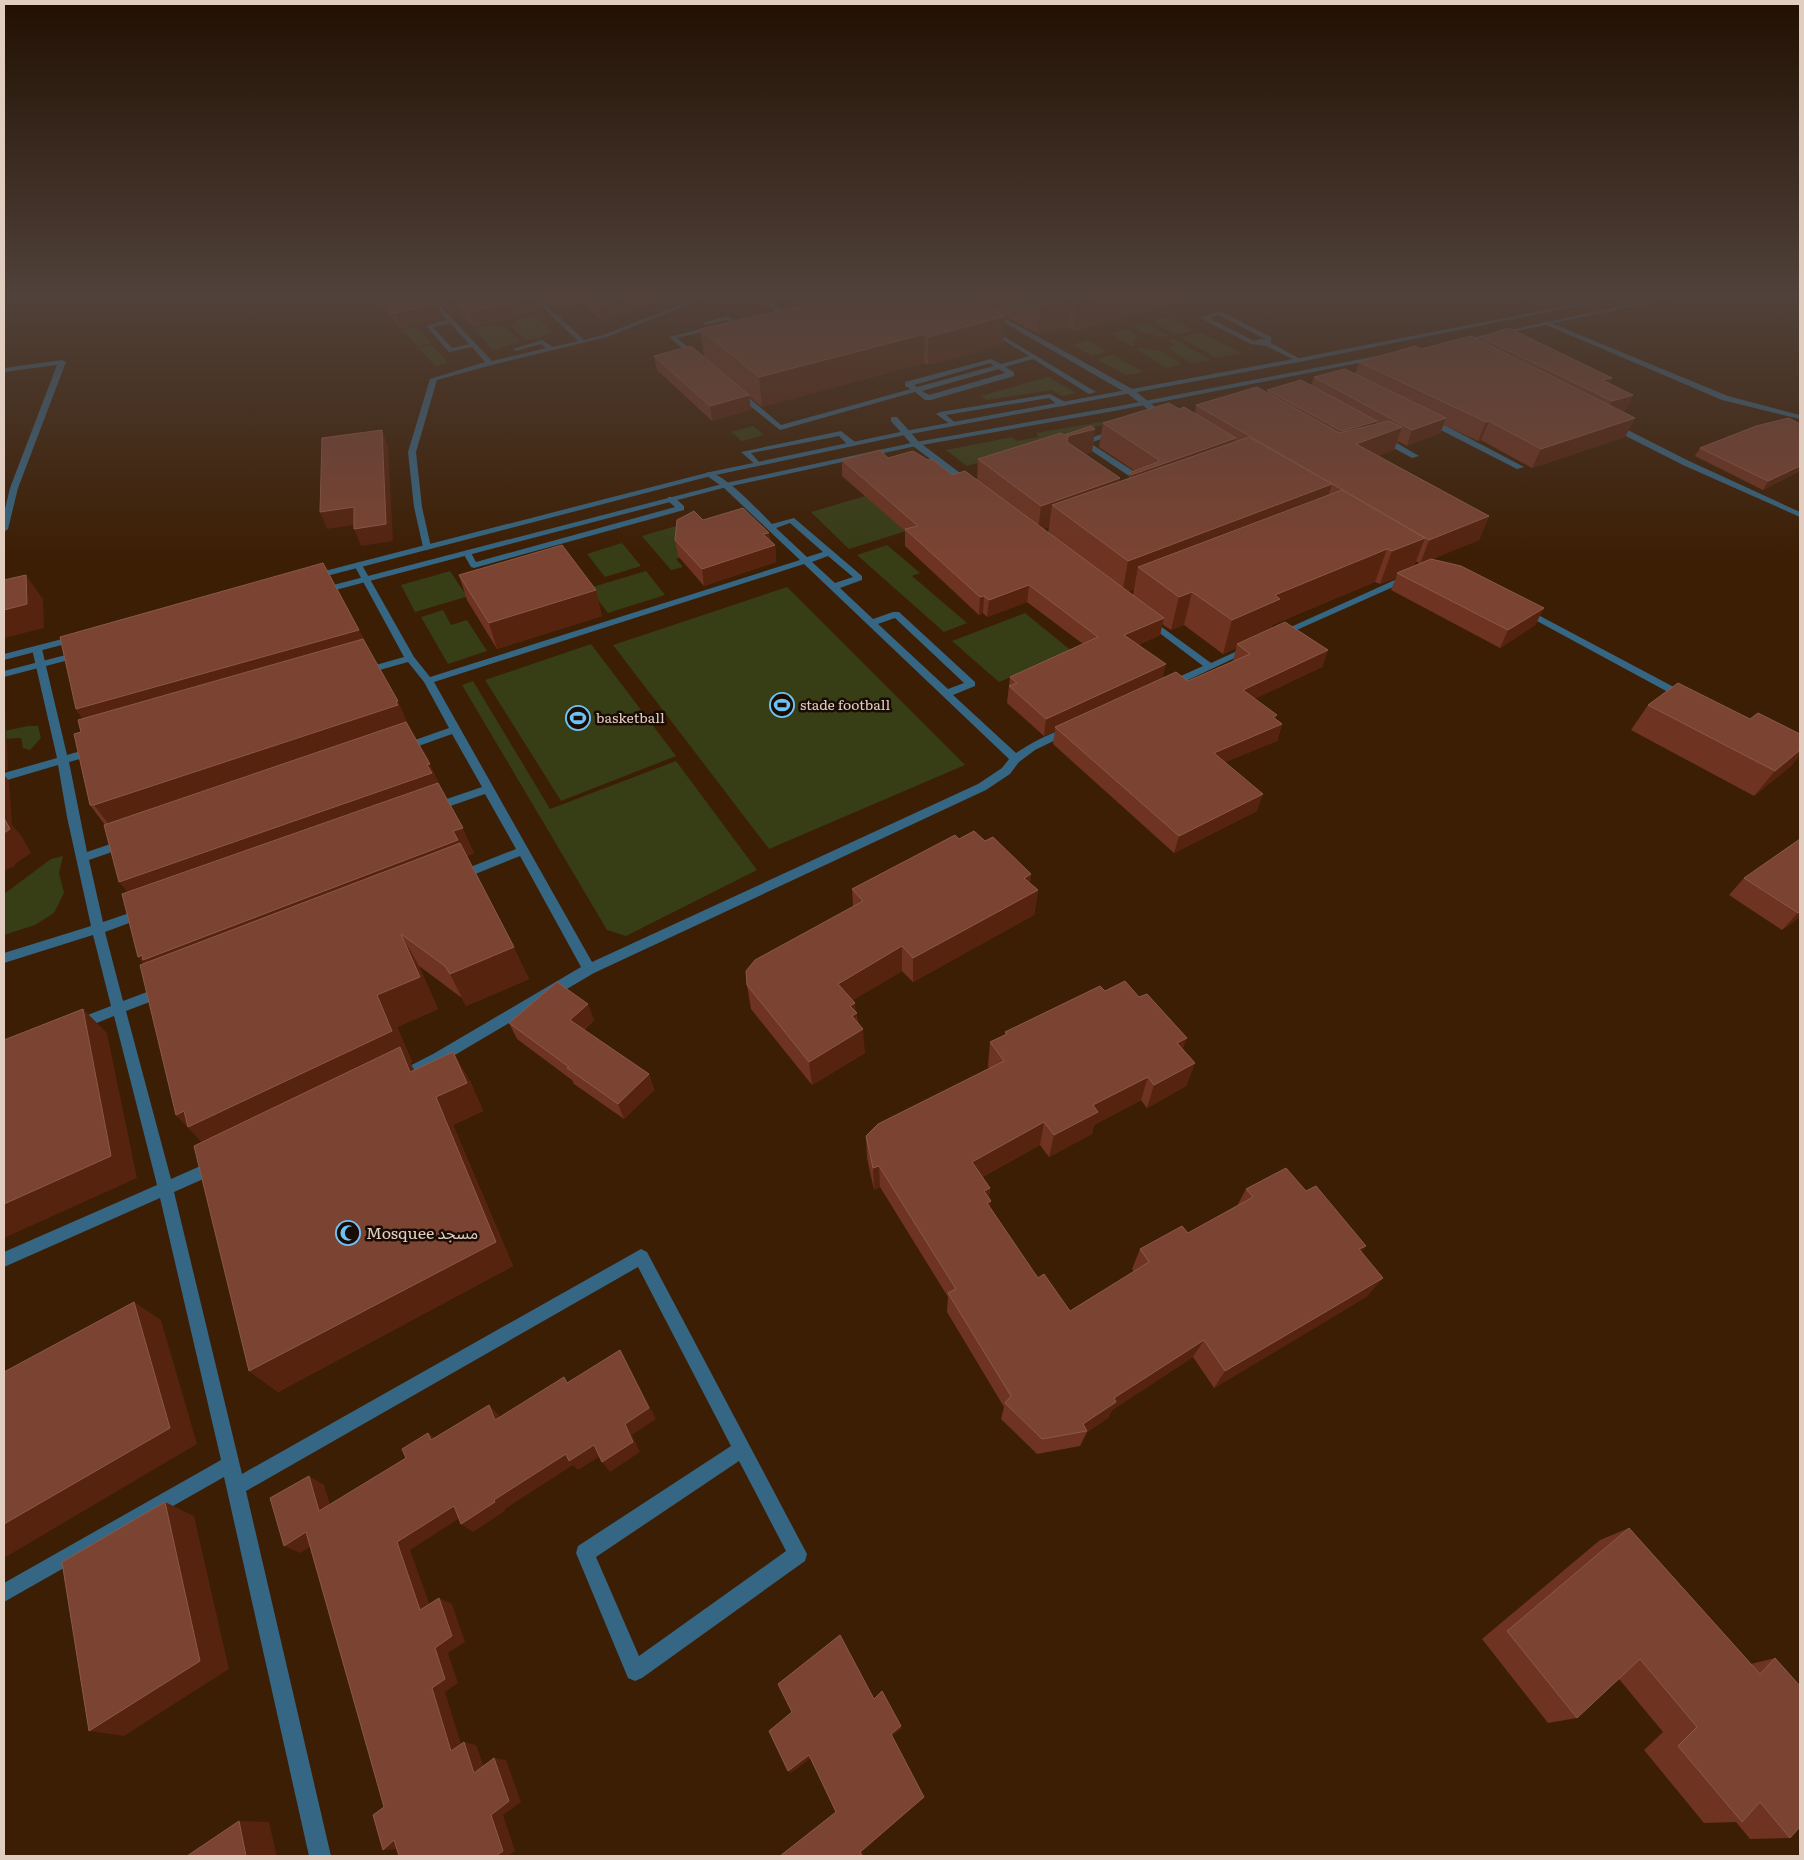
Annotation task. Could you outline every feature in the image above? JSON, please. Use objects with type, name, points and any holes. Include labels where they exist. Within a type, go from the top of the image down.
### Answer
[{"type":"street","points":[[4,530],[14,488],[54,383]]},
{"type":"street","points":[[427,547],[418,507],[412,452],[433,383]]},
{"type":"street","points":[[912,383],[908,384],[928,398],[981,383]]},
{"type":"street","points":[[1077,383],[1092,392]]},
{"type":"street","points":[[1115,383],[1147,402],[1165,418]]},
{"type":"street","points":[[301,580],[710,474],[905,433],[1179,383]]},
{"type":"street","points":[[309,594],[726,485],[916,444],[1250,383]]},
{"type":"street","points":[[1689,383],[1725,398],[1800,417]]},
{"type":"street","points":[[730,386],[780,428],[862,406],[868,410],[890,403],[885,399],[916,390]]},
{"type":"street","points":[[953,424],[940,414],[1050,396],[1062,404]]},
{"type":"street","points":[[1423,418],[1520,467]]},
{"type":"street","points":[[894,419],[916,444],[968,478],[978,491]]},
{"type":"street","points":[[1607,422],[1686,463],[1800,516]]},
{"type":"street","points":[[1065,448],[1128,428]]},
{"type":"street","points":[[757,464],[745,452],[841,433],[852,444]]},
{"type":"street","points":[[1373,437],[1382,438],[1415,456]]},
{"type":"street","points":[[1084,442],[1097,455],[1149,485],[1140,488]]},
{"type":"street","points":[[710,474],[726,485],[1015,759]]},
{"type":"street","points":[[467,553],[474,565],[681,508],[672,499]]},
{"type":"street","points":[[770,527],[791,520],[859,578],[834,587]]},
{"type":"street","points":[[428,681],[830,553]]},
{"type":"street","points":[[358,565],[410,658],[428,681],[589,968]]},
{"type":"street","points":[[1156,691],[1315,617],[1423,571]]},
{"type":"street","points":[[1515,606],[1694,702]]},
{"type":"street","points":[[871,623],[896,614],[971,684],[945,694]]},
{"type":"street","points":[[1144,616],[1210,667]]},
{"type":"street","points":[[4,657],[84,636]]},
{"type":"street","points":[[36,649],[63,760],[98,929],[181,1248],[320,1856]]},
{"type":"street","points":[[4,674],[88,652]]},
{"type":"street","points":[[354,674],[410,658]]},
{"type":"street","points":[[390,1082],[438,1058],[589,968],[982,787],[1006,771],[1015,759],[1031,748],[1084,724]]},
{"type":"street","points":[[389,752],[454,730]]},
{"type":"street","points":[[4,777],[101,748]]},
{"type":"street","points":[[422,812],[487,789]]},
{"type":"street","points":[[83,858],[138,838]]},
{"type":"street","points":[[449,880],[522,851]]},
{"type":"street","points":[[4,958],[98,929],[154,909]]},
{"type":"street","points":[[66,1030],[175,987]]},
{"type":"street","points":[[4,1260],[227,1162]]},
{"type":"street","points":[[236,1488],[641,1257],[798,1554],[635,1671],[586,1553],[742,1449]]},
{"type":"street","points":[[4,1593],[230,1464]]},
{"type":"green space","points":[[1028,383],[1058,383],[1076,393],[1062,396],[1052,390],[987,400],[981,396]]},
{"type":"green space","points":[[1125,418],[967,466],[946,450],[1012,437],[1017,441],[1039,437],[1036,433]]},
{"type":"green space","points":[[753,426],[764,435],[742,441],[731,432]]},
{"type":"green space","points":[[879,492],[919,527],[849,549],[811,512]]},
{"type":"green space","points":[[676,526],[683,534],[685,556],[676,559],[683,567],[671,570],[642,536]]},
{"type":"green space","points":[[622,543],[641,566],[605,577],[587,554]]},
{"type":"green space","points":[[887,545],[920,573],[912,576],[967,623],[944,632],[857,555]]},
{"type":"green space","points":[[450,571],[464,592],[527,579],[415,612],[401,585]]},
{"type":"green space","points":[[646,571],[665,595],[608,613],[589,588]]},
{"type":"green space","name":"stade football","points":[[787,587],[965,765],[769,849],[613,645]]},
{"type":"green space","points":[[443,610],[451,625],[467,620],[487,651],[448,664],[421,617]]},
{"type":"green space","points":[[1025,613],[1073,652],[999,682],[952,641]]},
{"type":"green space","name":"basketball","points":[[591,644],[676,756],[561,801],[485,680]]},
{"type":"green space","points":[[473,681],[550,809],[676,761],[757,870],[626,936],[607,930],[462,685]]},
{"type":"green space","points":[[38,726],[41,738],[30,750],[23,748],[21,738],[4,739],[4,731]]},
{"type":"green space","points":[[63,856],[59,873],[64,893],[54,913],[35,925],[4,935],[4,894],[51,859]]},
{"type":"building","points":[[684,383],[735,383],[749,395],[710,406]]},
{"type":"building","points":[[1291,383],[1306,383],[1377,421],[1342,431],[1267,390]]},
{"type":"building","points":[[1325,383],[1373,383],[1446,418],[1412,430]]},
{"type":"building","points":[[1403,383],[1565,383],[1635,418],[1541,449],[1489,421],[1486,422]]},
{"type":"building","points":[[1574,383],[1608,383],[1633,395],[1612,401]]},
{"type":"building","points":[[1257,387],[1339,433],[1389,421],[1402,427],[1356,444],[1489,516],[1429,540],[1196,405]]},
{"type":"building","points":[[1169,403],[1179,409],[1184,407],[1236,438],[1131,475],[1129,473],[1159,460],[1103,423]]},
{"type":"building","points":[[1789,418],[1800,424],[1800,466],[1768,481],[1700,448],[1756,426]]},
{"type":"building","points":[[1091,426],[1095,429],[1068,436],[1067,442],[1120,478],[1041,506],[978,459],[1061,433],[1064,435]]},
{"type":"building","points":[[382,430],[386,524],[354,529],[354,507],[320,512],[322,438]]},
{"type":"building","points":[[1249,437],[1332,484],[1128,561],[1052,505]]},
{"type":"building","points":[[880,450],[888,458],[913,451],[928,460],[932,459],[952,475],[965,471],[1164,618],[1124,635],[1166,664],[1046,719],[1009,686],[1017,683],[1010,677],[1098,637],[1029,585],[989,600],[984,596],[980,597],[905,529],[918,526],[842,460]]},
{"type":"building","points":[[1342,490],[1425,538],[1392,551],[1387,549],[1275,595],[1280,599],[1232,620],[1192,592],[1179,597],[1138,567]]},
{"type":"building","points":[[743,508],[769,533],[763,534],[775,545],[702,569],[675,540],[677,520],[694,511],[703,520]]},
{"type":"building","points":[[562,545],[596,590],[489,623],[459,575]]},
{"type":"building","points":[[1431,559],[1461,566],[1544,608],[1508,630],[1397,573]]},
{"type":"building","points":[[323,563],[359,630],[76,709],[60,637]]},
{"type":"building","points":[[26,575],[27,604],[4,610],[4,580]]},
{"type":"building","points":[[1285,622],[1328,650],[1243,690],[1277,715],[1273,717],[1282,724],[1214,753],[1263,794],[1179,836],[1055,727],[1176,672],[1188,681],[1250,654],[1237,644]]},
{"type":"building","points":[[363,639],[398,701],[396,702],[398,705],[90,805],[74,734],[81,732],[78,720]]},
{"type":"building","points":[[1678,683],[1750,719],[1758,713],[1800,734],[1800,750],[1775,771],[1648,705]]},
{"type":"building","points":[[406,722],[430,764],[427,765],[432,773],[119,882],[104,825]]},
{"type":"building","points":[[438,783],[463,828],[453,831],[458,840],[143,960],[142,955],[138,957],[122,894]]},
{"type":"building","points":[[4,818],[10,829],[4,833]]},
{"type":"building","points":[[974,831],[985,841],[993,837],[1031,874],[1024,878],[1038,890],[913,958],[902,946],[838,984],[855,1003],[850,1006],[857,1013],[852,1016],[863,1029],[809,1062],[747,985],[746,971],[755,960],[863,901],[852,889],[955,835],[959,839]]},
{"type":"building","points":[[1800,839],[1800,911],[1798,913],[1744,878]]},
{"type":"building","points":[[460,843],[514,947],[450,974],[445,966],[401,934],[420,977],[377,995],[392,1031],[188,1127],[184,1111],[176,1115],[140,965]]},
{"type":"building","points":[[1125,981],[1139,997],[1147,994],[1187,1038],[1177,1043],[1195,1063],[1154,1085],[1148,1077],[1093,1105],[1098,1112],[1054,1135],[1044,1122],[972,1162],[990,1188],[984,1191],[991,1201],[987,1203],[1038,1278],[1044,1274],[1070,1311],[1149,1262],[1140,1249],[1182,1226],[1188,1233],[1253,1197],[1246,1189],[1286,1168],[1306,1191],[1316,1186],[1366,1246],[1359,1249],[1383,1278],[1225,1371],[1204,1340],[1114,1398],[1116,1402],[1083,1424],[1087,1431],[1042,1439],[1005,1403],[1011,1396],[948,1293],[956,1289],[879,1166],[873,1168],[866,1136],[878,1124],[1004,1061],[990,1042],[1007,1034],[1005,1032],[1100,986],[1105,991]]},
{"type":"building","points":[[557,982],[588,1004],[570,1020],[649,1074],[618,1104],[567,1068],[569,1067],[509,1023]]},
{"type":"building","points":[[83,1009],[111,1156],[4,1204],[4,1040]]},
{"type":"building","points":[[400,1047],[410,1072],[453,1052],[467,1083],[436,1097],[496,1242],[249,1371],[194,1146]]},
{"type":"building","points":[[134,1302],[170,1428],[4,1524],[4,1372]]},
{"type":"building","points":[[620,1350],[649,1408],[625,1424],[633,1442],[602,1462],[594,1445],[569,1461],[566,1454],[494,1500],[495,1502],[461,1524],[454,1506],[397,1542],[420,1610],[439,1598],[452,1636],[435,1648],[445,1679],[432,1688],[451,1751],[464,1742],[474,1773],[494,1758],[509,1801],[491,1815],[503,1851],[496,1856],[399,1856],[394,1840],[383,1850],[373,1815],[384,1807],[306,1532],[284,1546],[270,1498],[309,1476],[319,1511],[406,1458],[402,1449],[428,1433],[431,1440],[489,1405],[495,1420],[564,1377],[567,1383]]},
{"type":"building","points":[[165,1502],[200,1661],[89,1731],[62,1562]]},
{"type":"building","points":[[1629,1528],[1760,1674],[1775,1658],[1800,1686],[1800,1827],[1790,1838],[1760,1802],[1742,1822],[1678,1746],[1697,1727],[1640,1659],[1577,1718],[1507,1631]]},
{"type":"building","points":[[840,1635],[874,1699],[882,1691],[901,1726],[891,1734],[924,1797],[860,1852],[862,1856],[780,1856],[836,1812],[809,1755],[788,1771],[769,1731],[792,1712],[778,1684]]},
{"type":"building","points":[[239,1821],[246,1856],[187,1856]]},
{"type":"place","name":"stade football","points":[[782,705]]},
{"type":"place","name":"basketball","points":[[578,718]]},
{"type":"place","name":"Mosquee مسجد","points":[[348,1233]]}]
